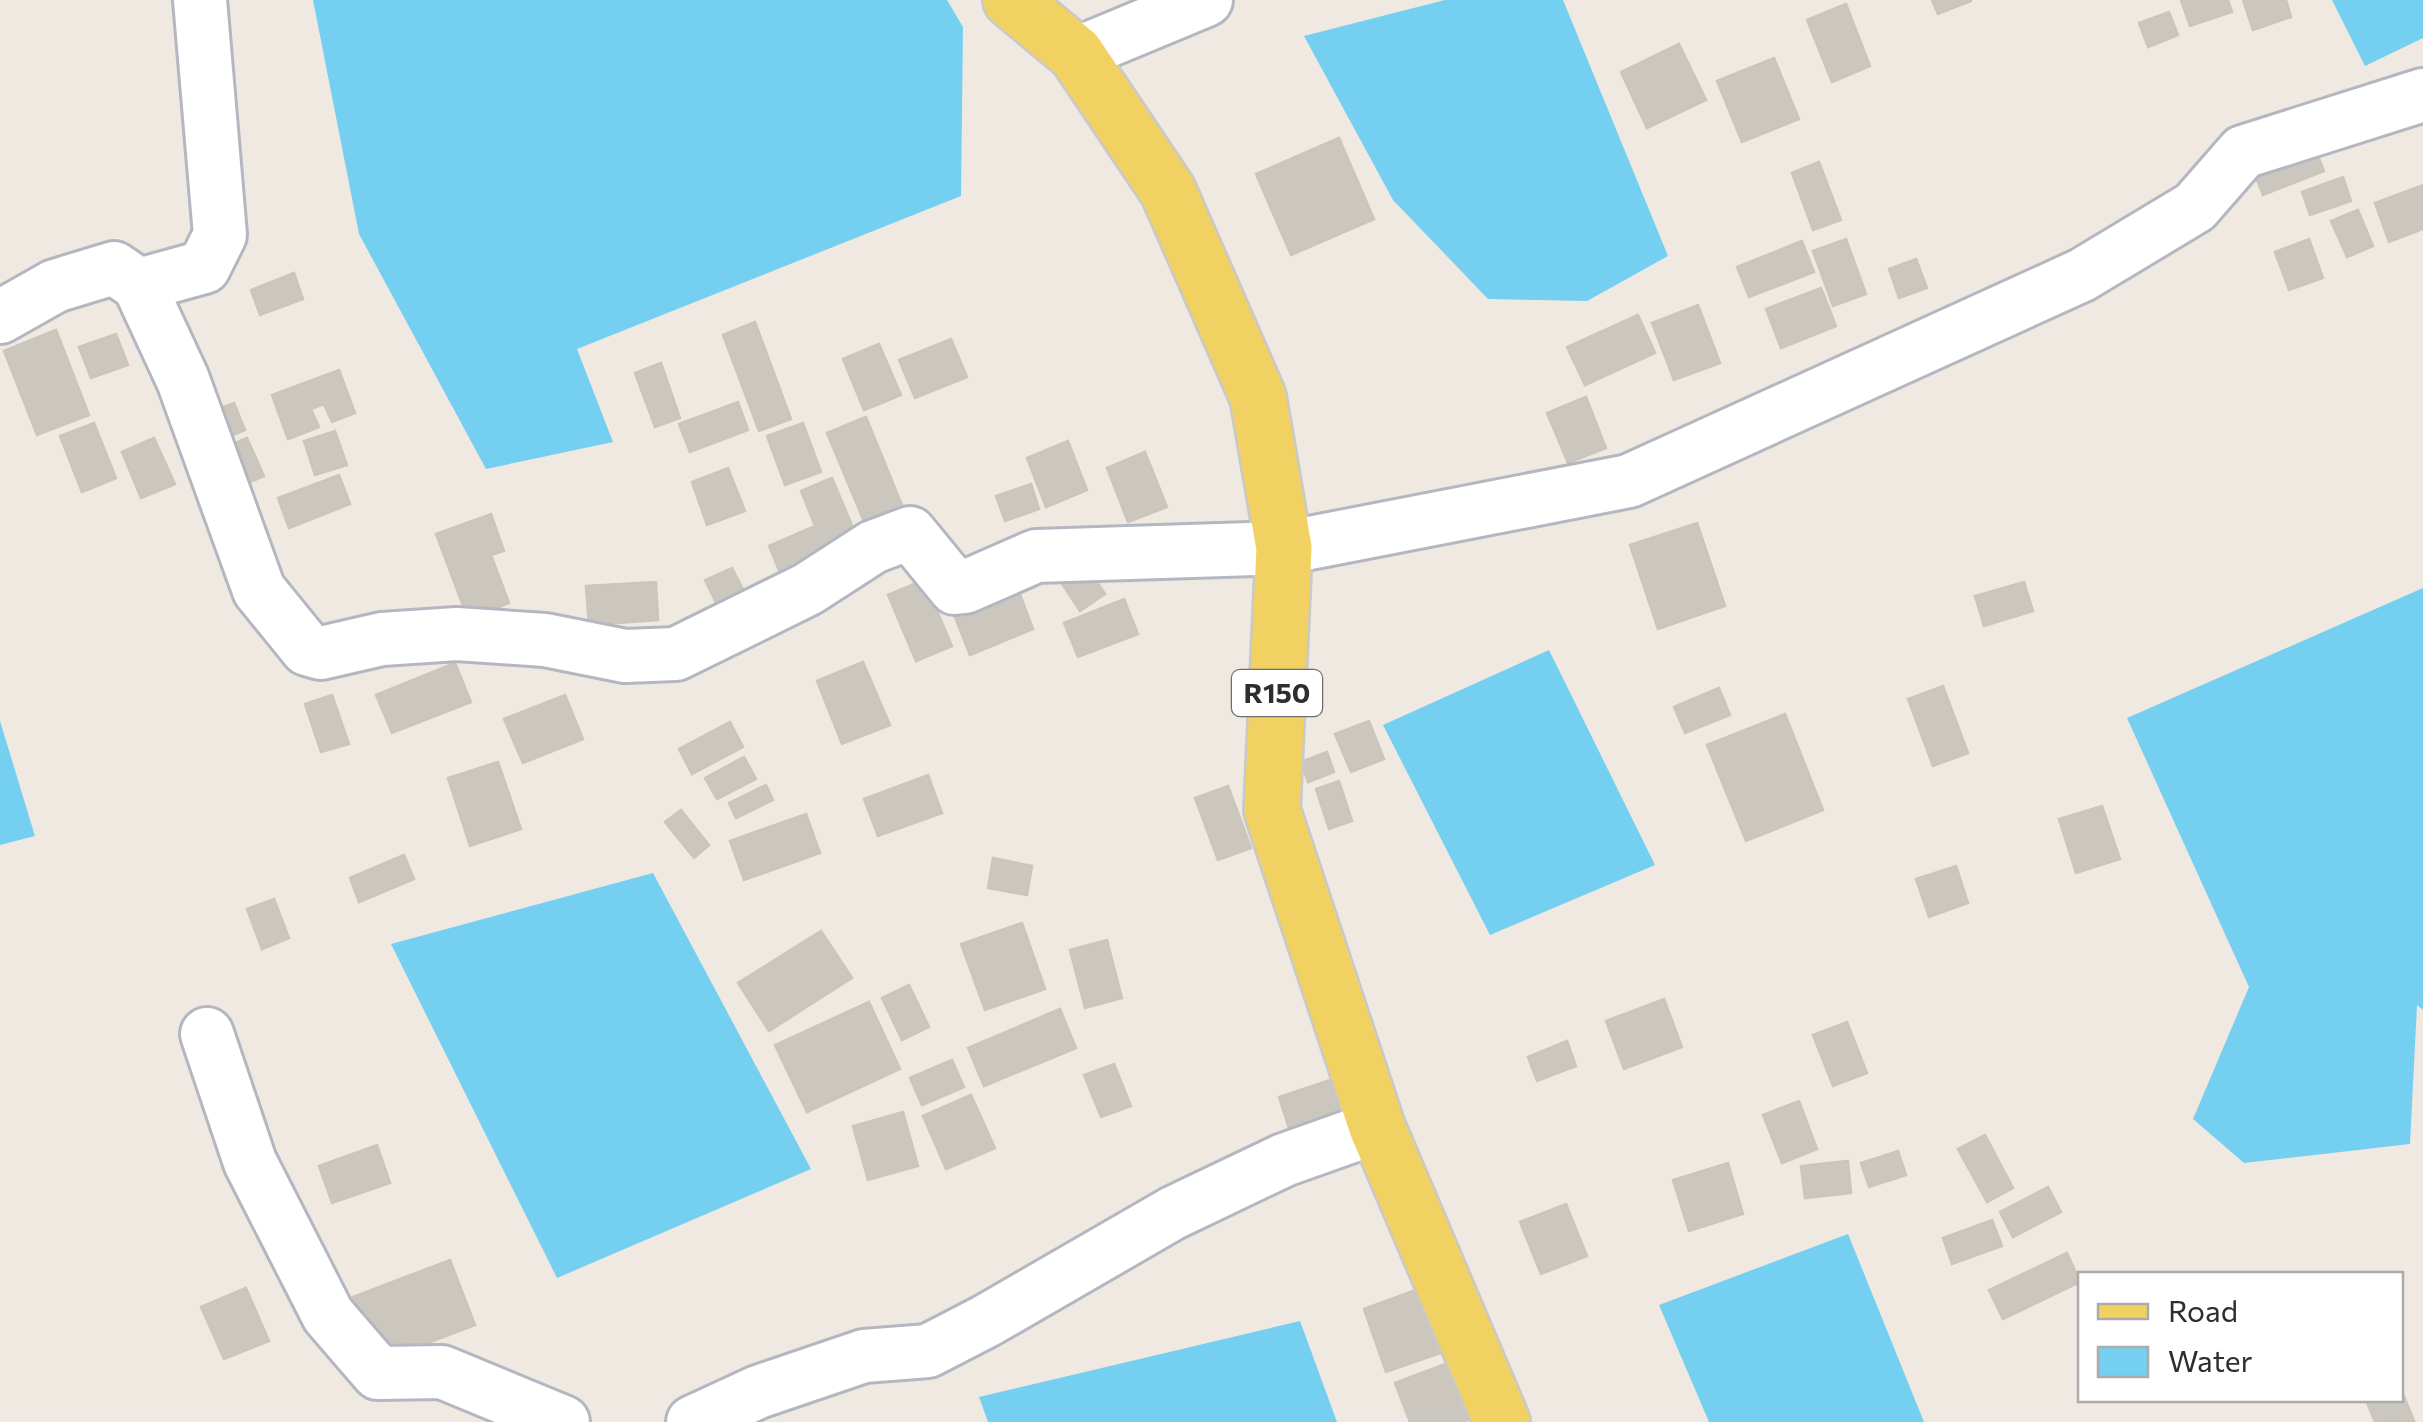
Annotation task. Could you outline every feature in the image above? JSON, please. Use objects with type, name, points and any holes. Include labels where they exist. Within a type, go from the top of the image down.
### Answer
[{"type":"main road","name":"R150","points":[[1012,0],[1076,54],[1168,191],[1258,397],[1284,548],[1272,810],[1377,1127],[1502,1422]]},
{"type":"street","points":[[139,286],[204,267],[220,236],[200,0]]},
{"type":"street","points":[[1076,54],[1206,0]]},
{"type":"street","points":[[0,317],[55,286],[114,268],[139,286],[183,380],[259,590],[307,649],[321,653],[382,639],[457,634],[545,640],[625,656],[676,654],[808,589],[873,548],[910,534],[955,588],[1036,556],[1284,548],[1628,481],[2082,274],[2195,206],[2243,152],[2423,95]]},
{"type":"street","points":[[207,1034],[250,1162],[328,1316],[378,1373],[442,1372],[563,1422]]},
{"type":"street","points":[[693,1422],[758,1392],[864,1356],[928,1351],[986,1322],[1173,1213],[1284,1160],[1377,1127]]},
{"type":"water","points":[[313,0],[947,0],[963,27],[961,196],[577,349],[613,442],[486,469],[359,234]]},
{"type":"water","points":[[1445,0],[1563,0],[1668,256],[1587,301],[1488,299],[1393,200],[1304,36]]},
{"type":"water","points":[[2332,0],[2423,0],[2423,38],[2365,66]]},
{"type":"water","points":[[2423,588],[2423,1010],[2417,1005],[2410,1144],[2244,1163],[2193,1119],[2249,987],[2127,718]]},
{"type":"water","points":[[1549,650],[1655,865],[1490,935],[1383,725]]},
{"type":"water","points":[[0,721],[35,836],[0,845]]},
{"type":"water","points":[[653,873],[811,1169],[557,1278],[391,944]]},
{"type":"water","points":[[1848,1234],[1924,1422],[1709,1422],[1659,1305]]},
{"type":"water","points":[[1300,1321],[1337,1422],[988,1422],[979,1397]]},
{"type":"building","points":[[1932,0],[1971,0],[1971,1],[1938,14]]},
{"type":"building","points":[[2181,0],[2228,0],[2232,12],[2190,26]]},
{"type":"building","points":[[2243,0],[2286,0],[2291,17],[2253,30]]},
{"type":"building","points":[[1846,4],[1870,66],[1832,82],[1807,20]]},
{"type":"building","points":[[2169,12],[2178,35],[2148,47],[2139,23]]},
{"type":"building","points":[[1679,44],[1706,100],[1647,128],[1621,72]]},
{"type":"building","points":[[1774,58],[1799,119],[1742,142],[1717,81]]},
{"type":"building","points":[[2309,134],[2324,171],[2263,195],[2248,158]]},
{"type":"building","points":[[1339,138],[1374,219],[1291,255],[1256,174]]},
{"type":"building","points":[[1819,162],[1841,220],[1813,230],[1792,173]]},
{"type":"building","points":[[2343,177],[2351,201],[2310,215],[2302,192]]},
{"type":"building","points":[[2423,185],[2423,229],[2389,242],[2375,203]]},
{"type":"building","points":[[2358,210],[2373,246],[2347,257],[2331,221]]},
{"type":"building","points":[[1846,239],[1866,294],[1833,306],[1813,251]]},
{"type":"building","points":[[2309,239],[2323,278],[2289,290],[2275,252]]},
{"type":"building","points":[[1802,241],[1814,272],[1749,297],[1737,267]]},
{"type":"building","points":[[1916,259],[1927,288],[1899,298],[1889,269]]},
{"type":"building","points":[[294,273],[303,299],[260,315],[251,290]]},
{"type":"building","points":[[1821,288],[1836,326],[1781,348],[1766,309]]},
{"type":"building","points":[[1698,305],[1720,363],[1674,380],[1652,323]]},
{"type":"building","points":[[1638,315],[1655,353],[1585,385],[1567,347]]},
{"type":"building","points":[[755,322],[791,419],[759,431],[723,335]]},
{"type":"building","points":[[56,330],[89,415],[37,435],[4,351]]},
{"type":"building","points":[[116,334],[128,365],[91,378],[79,347]]},
{"type":"building","points":[[951,339],[967,377],[915,398],[899,360]]},
{"type":"building","points":[[879,344],[901,395],[864,410],[843,359]]},
{"type":"building","points":[[661,363],[680,418],[655,427],[635,373]]},
{"type":"building","points":[[339,370],[355,413],[332,422],[324,404],[311,409],[319,427],[288,439],[272,395]]},
{"type":"building","points":[[1586,397],[1606,448],[1568,463],[1547,413]]},
{"type":"building","points":[[738,402],[748,430],[690,452],[679,424]]},
{"type":"building","points":[[234,403],[245,430],[217,441],[206,413]]},
{"type":"building","points":[[866,417],[906,515],[868,531],[827,433]]},
{"type":"building","points":[[94,423],[116,478],[82,492],[60,436]]},
{"type":"building","points":[[803,423],[821,472],[785,485],[767,436]]},
{"type":"building","points":[[335,431],[347,465],[315,475],[304,441]]},
{"type":"building","points":[[154,438],[175,484],[141,498],[122,452]]},
{"type":"building","points":[[247,438],[264,476],[236,488],[220,450]]},
{"type":"building","points":[[1068,441],[1087,490],[1046,507],[1027,458]]},
{"type":"building","points":[[1145,452],[1167,507],[1128,522],[1107,468]]},
{"type":"building","points":[[728,468],[745,511],[707,525],[692,482]]},
{"type":"building","points":[[339,475],[350,504],[289,528],[278,498]]},
{"type":"building","points":[[832,478],[859,542],[781,575],[769,546],[815,526],[801,491]]},
{"type":"building","points":[[1031,484],[1039,509],[1005,521],[996,496]]},
{"type":"building","points":[[491,514],[504,551],[491,555],[509,603],[468,619],[436,534]]},
{"type":"building","points":[[1697,523],[1725,606],[1658,629],[1630,545]]},
{"type":"building","points":[[1084,562],[1105,594],[1080,611],[1059,579]]},
{"type":"building","points":[[732,568],[749,601],[722,615],[705,580]]},
{"type":"building","points":[[924,580],[952,646],[916,661],[888,595]]},
{"type":"building","points":[[656,582],[658,620],[589,625],[586,586]]},
{"type":"building","points":[[2024,582],[2033,611],[1984,626],[1975,596]]},
{"type":"building","points":[[1019,592],[1033,629],[970,655],[955,617]]},
{"type":"building","points":[[1124,599],[1138,634],[1078,657],[1064,623]]},
{"type":"building","points":[[863,662],[890,725],[842,744],[817,681]]},
{"type":"building","points":[[455,663],[471,702],[392,733],[376,695]]},
{"type":"building","points":[[1943,686],[1968,753],[1933,766],[1908,699]]},
{"type":"building","points":[[1719,688],[1730,715],[1685,733],[1674,707]]},
{"type":"building","points":[[332,695],[349,744],[321,752],[305,704]]},
{"type":"building","points":[[565,695],[583,739],[523,763],[504,719]]},
{"type":"building","points":[[1785,714],[1823,810],[1746,841],[1707,745]]},
{"type":"building","points":[[1369,721],[1384,759],[1351,772],[1335,734]]},
{"type":"building","points":[[730,722],[743,747],[692,774],[679,749]]},
{"type":"building","points":[[1327,752],[1334,772],[1308,782],[1301,762]]},
{"type":"building","points":[[744,757],[756,779],[717,799],[705,778]]},
{"type":"building","points":[[498,762],[521,829],[470,846],[448,778]]},
{"type":"building","points":[[928,775],[942,813],[878,836],[864,799]]},
{"type":"building","points":[[1339,781],[1352,821],[1329,829],[1316,789]]},
{"type":"building","points":[[766,785],[773,800],[736,818],[729,803]]},
{"type":"building","points":[[1228,786],[1251,848],[1218,860],[1195,798]]},
{"type":"building","points":[[2102,806],[2120,859],[2076,873],[2059,819]]},
{"type":"building","points":[[681,810],[709,845],[694,858],[665,822]]},
{"type":"building","points":[[806,814],[820,853],[744,880],[730,841]]},
{"type":"building","points":[[404,855],[414,879],[359,902],[350,878]]},
{"type":"building","points":[[993,858],[1032,866],[1027,895],[988,888]]},
{"type":"building","points":[[1956,866],[1968,903],[1929,917],[1916,879]]},
{"type":"building","points":[[274,899],[289,938],[262,949],[247,909]]},
{"type":"building","points":[[1022,923],[1045,989],[985,1010],[961,944]]},
{"type":"building","points":[[821,931],[852,978],[769,1031],[738,983]]},
{"type":"building","points":[[1107,940],[1122,998],[1085,1008],[1070,950]]},
{"type":"building","points":[[909,985],[929,1027],[902,1040],[882,998]]},
{"type":"building","points":[[1664,999],[1682,1047],[1624,1069],[1606,1021]]},
{"type":"building","points":[[869,1002],[900,1069],[807,1112],[775,1045]]},
{"type":"building","points":[[1060,1009],[1076,1048],[984,1086],[968,1048]]},
{"type":"building","points":[[1847,1022],[1867,1073],[1833,1086],[1813,1035]]},
{"type":"building","points":[[1567,1041],[1576,1066],[1537,1081],[1528,1057]]},
{"type":"building","points":[[952,1060],[964,1087],[922,1105],[910,1078]]},
{"type":"building","points":[[1114,1064],[1131,1106],[1101,1117],[1084,1075]]},
{"type":"building","points":[[1330,1080],[1344,1125],[1293,1141],[1279,1097]]},
{"type":"building","points":[[971,1095],[995,1148],[946,1169],[923,1116]]},
{"type":"building","points":[[1799,1101],[1817,1149],[1782,1163],[1763,1115]]},
{"type":"building","points":[[903,1112],[918,1166],[868,1180],[853,1126]]},
{"type":"building","points":[[1985,1135],[2013,1188],[1987,1202],[1958,1149]]},
{"type":"building","points":[[377,1145],[390,1183],[332,1203],[319,1166]]},
{"type":"building","points":[[1898,1151],[1906,1175],[1869,1187],[1861,1163]]},
{"type":"building","points":[[1848,1161],[1851,1193],[1805,1198],[1801,1166]]},
{"type":"building","points":[[1728,1163],[1743,1214],[1689,1231],[1673,1180]]},
{"type":"building","points":[[2048,1187],[2061,1212],[2013,1237],[2000,1212]]},
{"type":"building","points":[[1566,1204],[1587,1256],[1541,1274],[1520,1222]]},
{"type":"building","points":[[1992,1220],[2002,1246],[1952,1264],[1943,1238]]},
{"type":"building","points":[[2067,1253],[2078,1278],[2078,1283],[2003,1319],[1989,1290]]},
{"type":"building","points":[[450,1260],[475,1325],[378,1362],[353,1297]]},
{"type":"building","points":[[1426,1286],[1449,1350],[1386,1372],[1364,1309]]},
{"type":"building","points":[[246,1288],[269,1341],[224,1359],[201,1307]]},
{"type":"building","points":[[1453,1361],[1475,1417],[1463,1422],[1410,1422],[1395,1383]]},
{"type":"building","points":[[2403,1394],[2414,1421],[2375,1422],[2367,1402],[2403,1402]]}]
